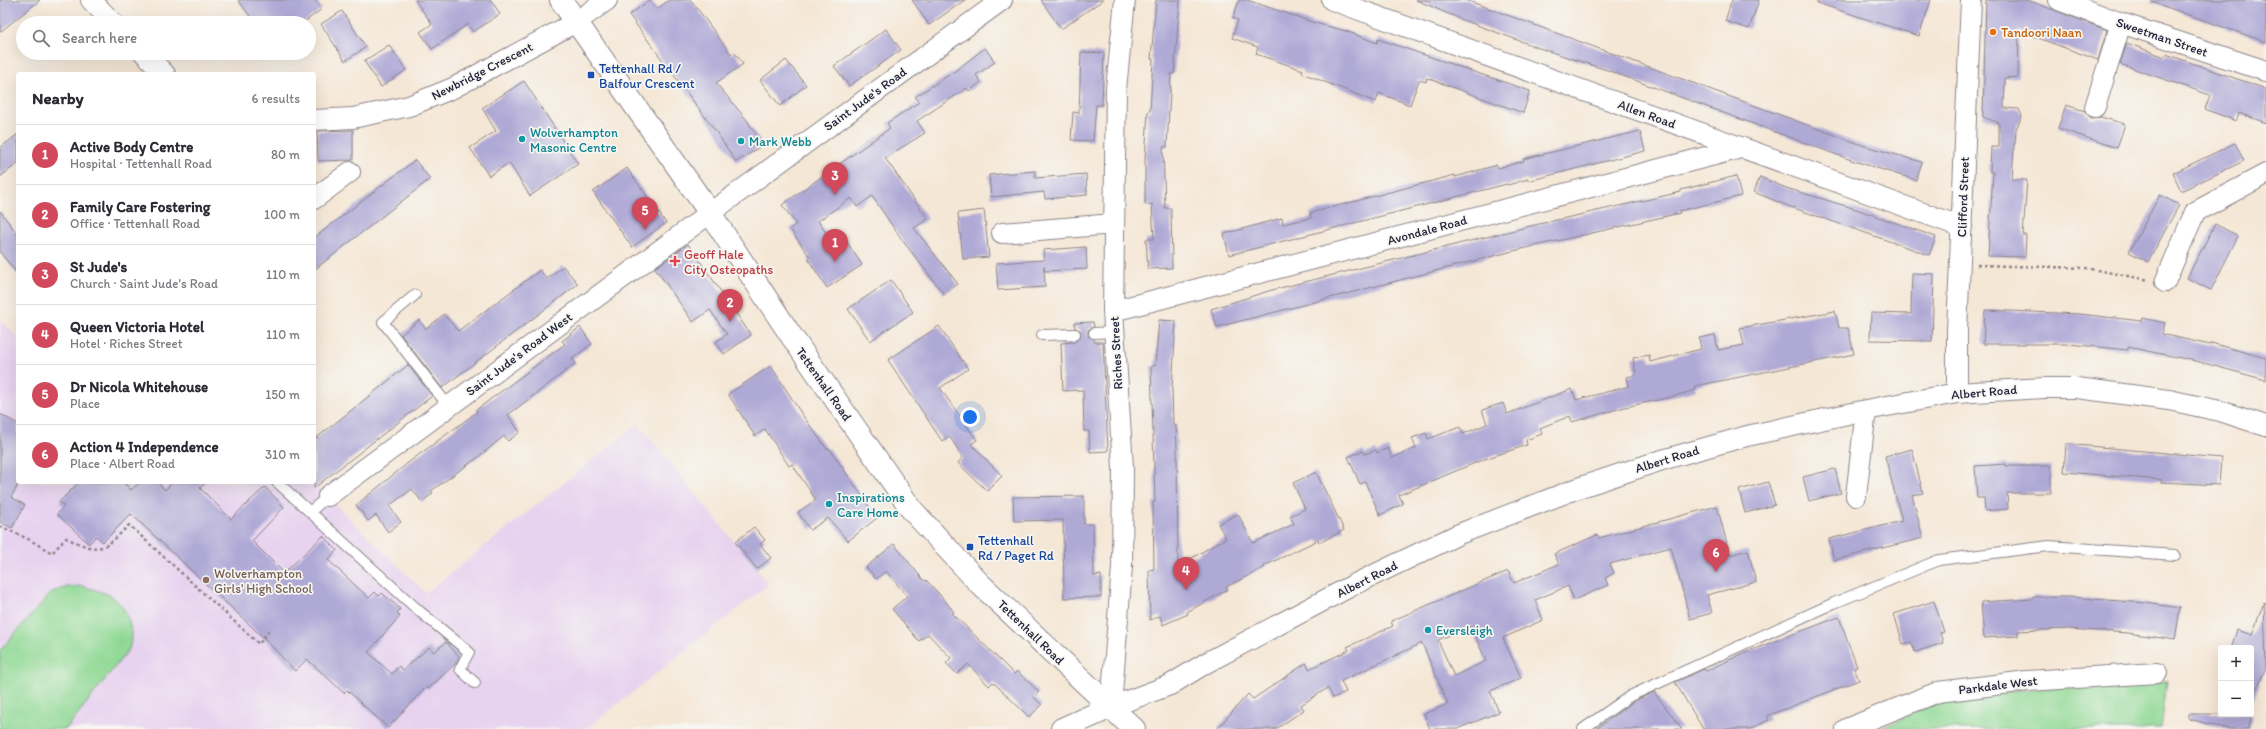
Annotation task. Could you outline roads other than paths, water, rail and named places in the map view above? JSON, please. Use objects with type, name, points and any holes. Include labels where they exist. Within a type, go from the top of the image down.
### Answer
[{"type":"main road","name":"Tettenhall Road","points":[[561,0],[710,213],[790,334],[912,510],[979,583],[1134,729]]},
{"type":"main road","points":[[1062,729],[1110,707]]},
{"type":"street","points":[[91,0],[106,16]]},
{"type":"street","name":"Newbridge Crescent","points":[[316,120],[353,118],[409,106],[453,88],[576,22],[607,0]]},
{"type":"street","name":"Saint Jude's Road","points":[[710,213],[1002,0]]},
{"type":"street","name":"Riches Street","points":[[1110,707],[1122,567],[1123,467],[1113,311],[1116,89],[1125,0]]},
{"type":"street","name":"Allen Road","points":[[1332,0],[1962,227]]},
{"type":"street","name":"Clifford Street","points":[[1957,393],[1957,331],[1971,0]]},
{"type":"street","name":"Sweetman Street","points":[[2059,0],[2121,24],[2266,71]]},
{"type":"street","points":[[2095,107],[2121,24]]},
{"type":"street","points":[[151,60],[163,72]]},
{"type":"street","name":"Avondale Road","points":[[1113,311],[1741,148]]},
{"type":"street","points":[[316,198],[350,172]]},
{"type":"street","points":[[2165,282],[2194,212],[2266,174]]},
{"type":"street","name":"Saint Jude's Road West","points":[[328,496],[710,213]]},
{"type":"street","points":[[1002,233],[1114,224]]},
{"type":"street","name":"Albert Road","points":[[1110,707],[1170,685],[1206,663],[1355,584],[1458,534],[1662,460],[1747,436],[1866,410],[1957,393],[2045,388],[2077,388],[2124,393],[2220,411],[2266,426]]},
{"type":"street","points":[[1856,496],[1866,410]]},
{"type":"street","name":"Parkdale West","points":[[1846,729],[1938,692],[2027,681],[2157,673]]},
{"type":"lane","points":[[416,295],[383,322],[449,407]]},
{"type":"lane","points":[[1094,333],[1114,332]]},
{"type":"lane","points":[[1042,335],[1075,334]]},
{"type":"lane","points":[[279,484],[418,610],[469,652],[460,669],[475,683]]},
{"type":"lane","points":[[310,512],[328,496]]},
{"type":"lane","points":[[1583,729],[1630,696],[1834,604],[1939,560],[2049,546],[2175,555]]},
{"type":"place","name":"Tandoori Naan","points":[[1993,32]]},
{"type":"place","name":"Tettenhall Rd / Balfour Crescent","points":[[591,75]]},
{"type":"place","name":"Wolverhampton Masonic Centre","points":[[522,139]]},
{"type":"place","name":"Mark Webb","points":[[741,141]]},
{"type":"place","name":"St Jude's","points":[[835,195]]},
{"type":"place","name":"Dr Nicola Whitehouse","points":[[645,230]]},
{"type":"place","name":"Geoff Hale City Osteopaths","points":[[675,261]]},
{"type":"place","name":"Active Body Centre","points":[[835,262]]},
{"type":"place","name":"Family Care Fostering","points":[[730,322]]},
{"type":"place","name":"Inspirations Care Home","points":[[829,504]]},
{"type":"place","name":"Tettenhall Rd / Paget Rd","points":[[970,547]]},
{"type":"place","name":"Action 4 Independence","points":[[1716,572]]},
{"type":"place","name":"Wolverhampton Girls' High School","points":[[206,580]]},
{"type":"place","name":"Queen Victoria Hotel","points":[[1186,590]]},
{"type":"place","name":"Eversleigh","points":[[1428,630]]}]
